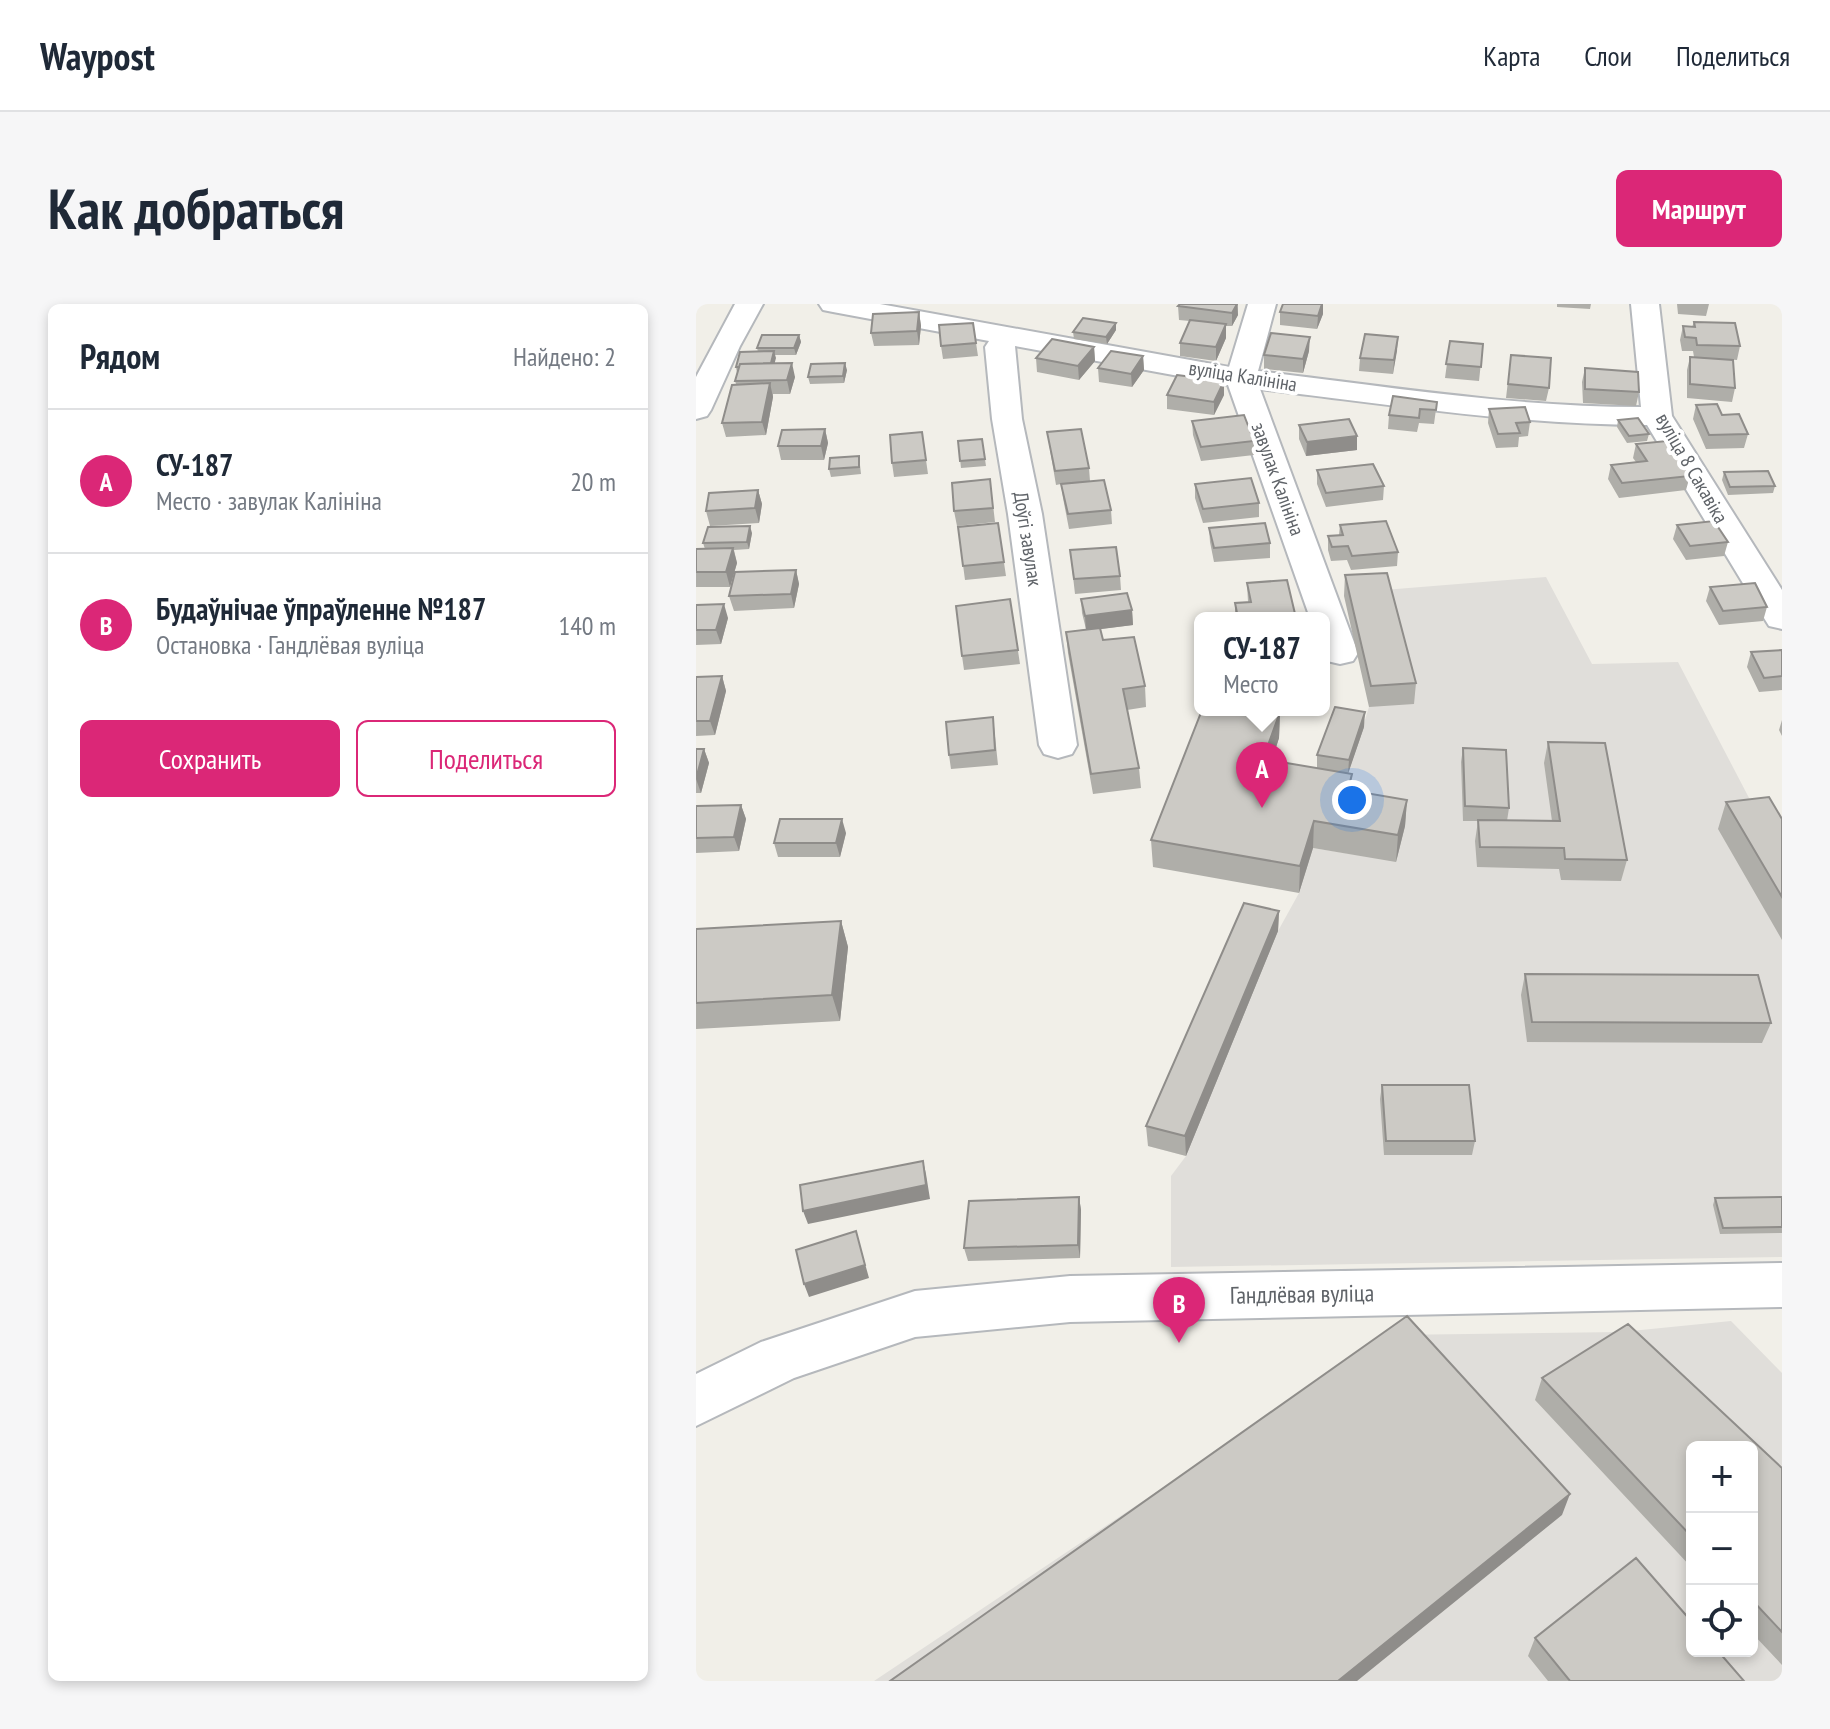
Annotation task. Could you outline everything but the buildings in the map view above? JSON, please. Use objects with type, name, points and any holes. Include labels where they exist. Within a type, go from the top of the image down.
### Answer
[{"type":"street","points":[[696,410],[725,346],[749,304]]},
{"type":"street","name":"вуліца Калініна","points":[[833,304],[1241,378],[1438,401],[1609,416],[1657,416]]},
{"type":"street","points":[[1241,378],[1262,304]]},
{"type":"street","name":"вуліца 8 Сакавіка","points":[[1645,304],[1657,416],[1782,618]]},
{"type":"street","name":"Доўгі завулак","points":[[1008,334],[1000,347],[1007,419],[1025,514],[1058,745]]},
{"type":"street","name":"завулак Калініна","points":[[1241,378],[1325,612]]},
{"type":"street","name":"завулак Калініна","points":[[1330,625],[1340,653]]},
{"type":"street","name":"Гандлёвая вуліца","points":[[696,1401],[780,1359],[915,1314],[993,1304],[1102,1298],[1782,1285]]},
{"type":"shaded area","points":[[1546,577],[1592,664],[1678,662],[1782,861],[1782,1257],[1171,1267],[1171,1176],[1186,1156],[1148,1146],[1243,923],[1278,931],[1299,893],[1313,848],[1396,861],[1404,826],[1346,816],[1348,774],[1369,707],[1384,590]]},
{"type":"shaded area","points":[[1731,1321],[1782,1373],[1782,1681],[874,1681],[1391,1335],[1621,1332]]},
{"type":"place","name":"СУ-187","points":[[1262,808]]},
{"type":"place","name":"Будаўнічае ўпраўленне №187","points":[[1179,1343]]}]
